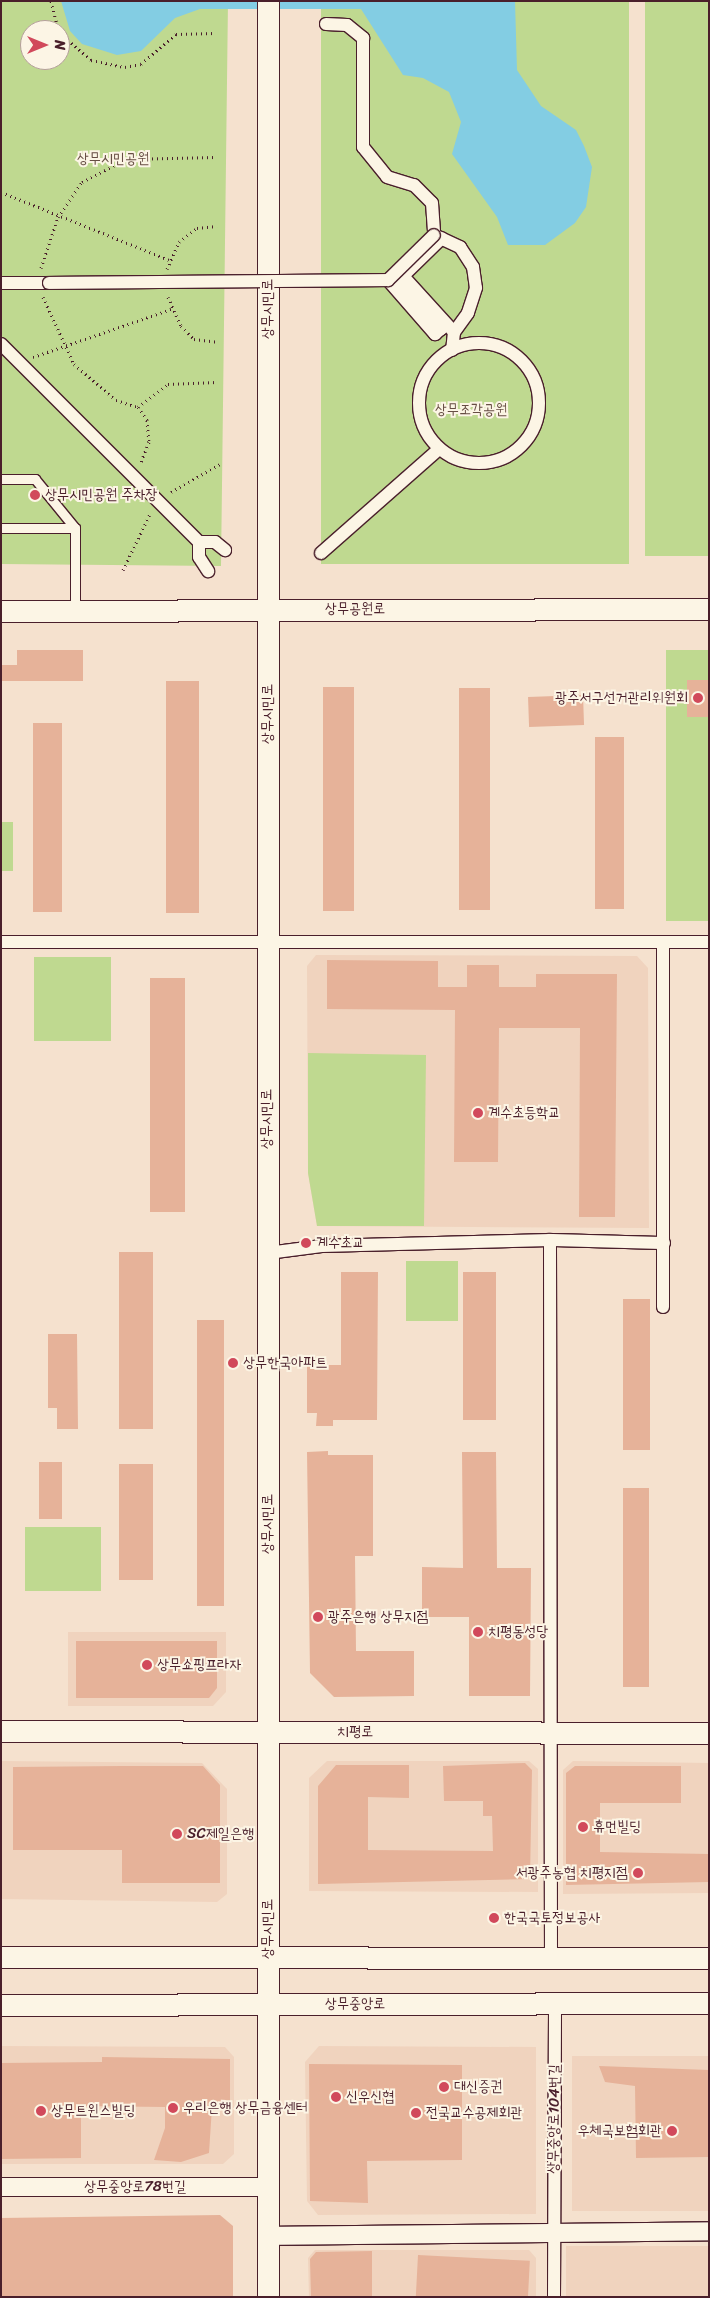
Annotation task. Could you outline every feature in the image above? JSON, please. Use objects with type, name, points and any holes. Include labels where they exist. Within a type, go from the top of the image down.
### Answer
[{"type":"street","name":"상무시민로","points":[[268,9],[268,2297]]},
{"type":"street","points":[[326,24],[347,25],[363,38],[363,147],[387,177],[414,185],[432,203],[438,237],[404,283]]},
{"type":"street","points":[[1,283],[388,280],[438,237]]},
{"type":"street","points":[[438,237],[460,247],[473,267],[476,288],[468,313],[454,332],[452,350]]},
{"type":"street","points":[[388,280],[435,334],[441,329],[404,283]]},
{"type":"street","points":[[404,283],[454,332]]},
{"type":"street","points":[[474,342],[512,352],[534,377],[540,403],[528,440],[507,457],[476,464],[439,449],[420,414],[419,394],[426,375],[452,350],[474,342]]},
{"type":"street","points":[[1,344],[199,542],[215,542],[225,550]]},
{"type":"street","points":[[321,553],[439,449]]},
{"type":"street","points":[[199,542],[199,557],[208,571]]},
{"type":"street","name":"상무공원로","points":[[1,612],[268,609],[709,609]]},
{"type":"street","points":[[1,942],[709,942]]},
{"type":"street","points":[[663,942],[663,1307]]},
{"type":"street","points":[[268,1253],[322,1246],[550,1240],[664,1243]]},
{"type":"street","points":[[550,1240],[551,1958]]},
{"type":"street","name":"치평로","points":[[1,1731],[709,1733]]},
{"type":"street","points":[[1,1957],[268,1960],[709,1958]]},
{"type":"street","name":"상무중앙로","points":[[1,2005],[555,2005],[709,2003]]},
{"type":"street","name":"상무중앙로104번길","points":[[554,2297],[555,2005]]},
{"type":"street","name":"상무중앙로78번길","points":[[1,2187],[268,2187]]},
{"type":"street","points":[[268,2236],[709,2231]]},
{"type":"lane","points":[[1,479],[35,479],[75,528],[75,612]]},
{"type":"lane","points":[[1,528],[75,528]]},
{"type":"path","points":[[51,1],[56,20]]},
{"type":"path","points":[[70,42],[91,60],[126,67],[141,64],[176,34],[216,33]]},
{"type":"path","points":[[132,476],[149,442],[147,420],[138,407],[116,400],[95,384],[63,347],[43,283],[58,217],[82,182],[127,159],[216,157]]},
{"type":"path","points":[[1,192],[58,217],[169,260]]},
{"type":"path","points":[[18,362],[172,308]]},
{"type":"path","points":[[138,407],[168,384],[217,382]]},
{"type":"shaded area","name":"계수초등학교","points":[[316,955],[637,956],[648,968],[649,1228],[317,1226],[308,1173],[307,966]]},
{"type":"shaded area","name":"상무쇼핑프라자","points":[[68,1632],[226,1632],[226,1692],[213,1706],[68,1706]]},
{"type":"shaded area","points":[[1,1761],[202,1763],[227,1789],[227,1894],[217,1902],[1,1899]]},
{"type":"shaded area","points":[[327,1761],[529,1761],[538,1769],[538,1892],[309,1891],[309,1778]]},
{"type":"shaded area","points":[[573,1761],[709,1763],[709,1893],[563,1894],[563,1770]]},
{"type":"shaded area","points":[[1,2046],[225,2047],[234,2057],[234,2154],[223,2164],[1,2164]]},
{"type":"shaded area","points":[[319,2046],[536,2047],[536,2214],[318,2215],[307,2201],[305,2062]]},
{"type":"shaded area","points":[[572,2056],[709,2056],[709,2211],[572,2211]]},
{"type":"shaded area","points":[[566,2246],[709,2246],[709,2297],[566,2297]]},
{"type":"shaded area","points":[[315,2250],[529,2250],[536,2258],[536,2296],[309,2297],[308,2258]]},
{"type":"green space","name":"상무시민공원","points":[[1,1],[228,1],[221,566],[1,564]]},
{"type":"green space","name":"상무조각공원","points":[[321,1],[629,1],[629,564],[321,564]]},
{"type":"green space","points":[[645,1],[709,1],[709,556],[645,556]]},
{"type":"green space","points":[[666,650],[709,650],[709,921],[666,921]]},
{"type":"green space","points":[[1,822],[13,822],[13,871],[1,871]]},
{"type":"green space","points":[[34,957],[111,957],[111,1041],[34,1041]]},
{"type":"green space","points":[[308,1053],[426,1055],[424,1226],[317,1226],[308,1173]]},
{"type":"green space","points":[[406,1261],[458,1261],[458,1321],[406,1321]]},
{"type":"green space","points":[[25,1527],[101,1527],[101,1591],[25,1591]]},
{"type":"water","points":[[61,1],[515,1],[517,70],[541,106],[576,130],[592,167],[586,207],[575,223],[545,245],[508,245],[497,217],[452,154],[461,122],[449,92],[423,78],[403,75],[361,9],[200,9],[175,18],[141,51],[117,55],[82,44],[70,31],[70,20],[67,20]]},
{"type":"building","points":[[17,650],[83,650],[83,681],[1,681],[1,665],[17,665]]},
{"type":"building","name":"광주서구선거관리위원회","points":[[687,680],[709,680],[709,717],[687,717]]},
{"type":"building","points":[[166,681],[199,681],[199,913],[166,913]]},
{"type":"building","points":[[323,687],[354,687],[354,911],[323,911]]},
{"type":"building","points":[[459,688],[490,688],[490,910],[459,910]]},
{"type":"building","points":[[583,695],[584,725],[529,727],[528,697]]},
{"type":"building","points":[[33,723],[62,723],[62,912],[33,912]]},
{"type":"building","points":[[595,737],[624,737],[624,909],[595,909]]},
{"type":"building","points":[[327,960],[438,961],[438,987],[467,987],[467,965],[499,965],[499,987],[536,987],[536,974],[617,974],[615,1217],[579,1217],[580,1028],[499,1028],[498,1162],[454,1162],[455,1010],[327,1009]]},
{"type":"building","points":[[150,978],[185,978],[185,1212],[150,1212]]},
{"type":"building","points":[[119,1252],[153,1252],[153,1429],[119,1429]]},
{"type":"building","points":[[341,1272],[378,1272],[377,1420],[333,1420],[333,1426],[316,1426],[317,1413],[307,1413],[307,1365],[341,1365]]},
{"type":"building","points":[[463,1272],[496,1272],[496,1420],[463,1420]]},
{"type":"building","points":[[623,1299],[650,1299],[650,1450],[623,1450]]},
{"type":"building","points":[[197,1320],[224,1320],[224,1606],[197,1606]]},
{"type":"building","points":[[48,1334],[77,1334],[78,1429],[57,1429],[57,1408],[48,1408]]},
{"type":"building","points":[[328,1451],[328,1455],[373,1455],[373,1556],[355,1556],[356,1651],[414,1651],[414,1696],[334,1697],[310,1673],[307,1452]]},
{"type":"building","name":"치평동성당","points":[[462,1452],[496,1452],[497,1568],[531,1568],[530,1696],[469,1696],[469,1617],[422,1617],[422,1567],[463,1568]]},
{"type":"building","points":[[39,1462],[62,1462],[62,1519],[39,1519]]},
{"type":"building","points":[[119,1464],[153,1464],[153,1580],[119,1580]]},
{"type":"building","points":[[623,1488],[649,1488],[649,1687],[623,1687]]},
{"type":"building","name":"상무쇼핑프라자","points":[[76,1641],[217,1641],[217,1688],[209,1698],[76,1698]]},
{"type":"building","points":[[525,1763],[532,1770],[530,1879],[318,1884],[318,1786],[336,1765],[409,1765],[409,1798],[368,1797],[368,1850],[493,1851],[492,1816],[483,1816],[483,1801],[444,1801],[443,1766]]},
{"type":"building","points":[[203,1766],[220,1785],[220,1883],[122,1883],[122,1850],[13,1850],[13,1767]]},
{"type":"building","name":"휴먼빌딩","points":[[575,1766],[681,1766],[681,1803],[600,1803],[600,1852],[709,1854],[709,1882],[566,1885],[566,1773]]},
{"type":"building","points":[[102,2057],[230,2059],[230,2107],[212,2107],[209,2153],[181,2162],[154,2160],[165,2128],[165,2107],[81,2106],[81,2158],[1,2159],[1,2063],[102,2062]]},
{"type":"building","points":[[309,2064],[462,2065],[462,2160],[367,2161],[368,2203],[310,2201]]},
{"type":"building","name":"우체국보험회관","points":[[599,2066],[709,2070],[709,2157],[636,2158],[635,2086],[605,2082]]},
{"type":"building","points":[[220,2215],[233,2226],[233,2297],[1,2297],[1,2218]]},
{"type":"building","points":[[372,2251],[372,2297],[311,2297],[310,2259],[316,2252]]},
{"type":"building","points":[[418,2255],[530,2261],[528,2297],[416,2297]]},
{"type":"place","name":"상무시민공원 주차장","points":[[35,495]]},
{"type":"place","name":"광주서구선거관리위원회","points":[[698,698]]},
{"type":"place","name":"계수초등학교","points":[[478,1113]]},
{"type":"place","name":"계수초교","points":[[306,1243]]},
{"type":"place","name":"상무한국아파트","points":[[233,1363]]},
{"type":"place","name":"광주은행 상무지점","points":[[318,1617]]},
{"type":"place","name":"치평동성당","points":[[478,1632]]},
{"type":"place","name":"상무쇼핑프라자","points":[[147,1665]]},
{"type":"place","name":"휴먼빌딩","points":[[583,1827]]},
{"type":"place","name":"SC제일은행","points":[[177,1834]]},
{"type":"place","name":"서광주농협 치평지점","points":[[638,1873]]},
{"type":"place","name":"한국국토정보공사","points":[[494,1918]]},
{"type":"place","name":"대신증권","points":[[444,2087]]},
{"type":"place","name":"신우신협","points":[[336,2097]]},
{"type":"place","name":"우리은행 상무금융센터","points":[[173,2108]]},
{"type":"place","name":"상무트윈스빌딩","points":[[41,2111]]},
{"type":"place","name":"전국교수공제회관","points":[[416,2113]]},
{"type":"place","name":"우체국보험회관","points":[[672,2131]]}]
